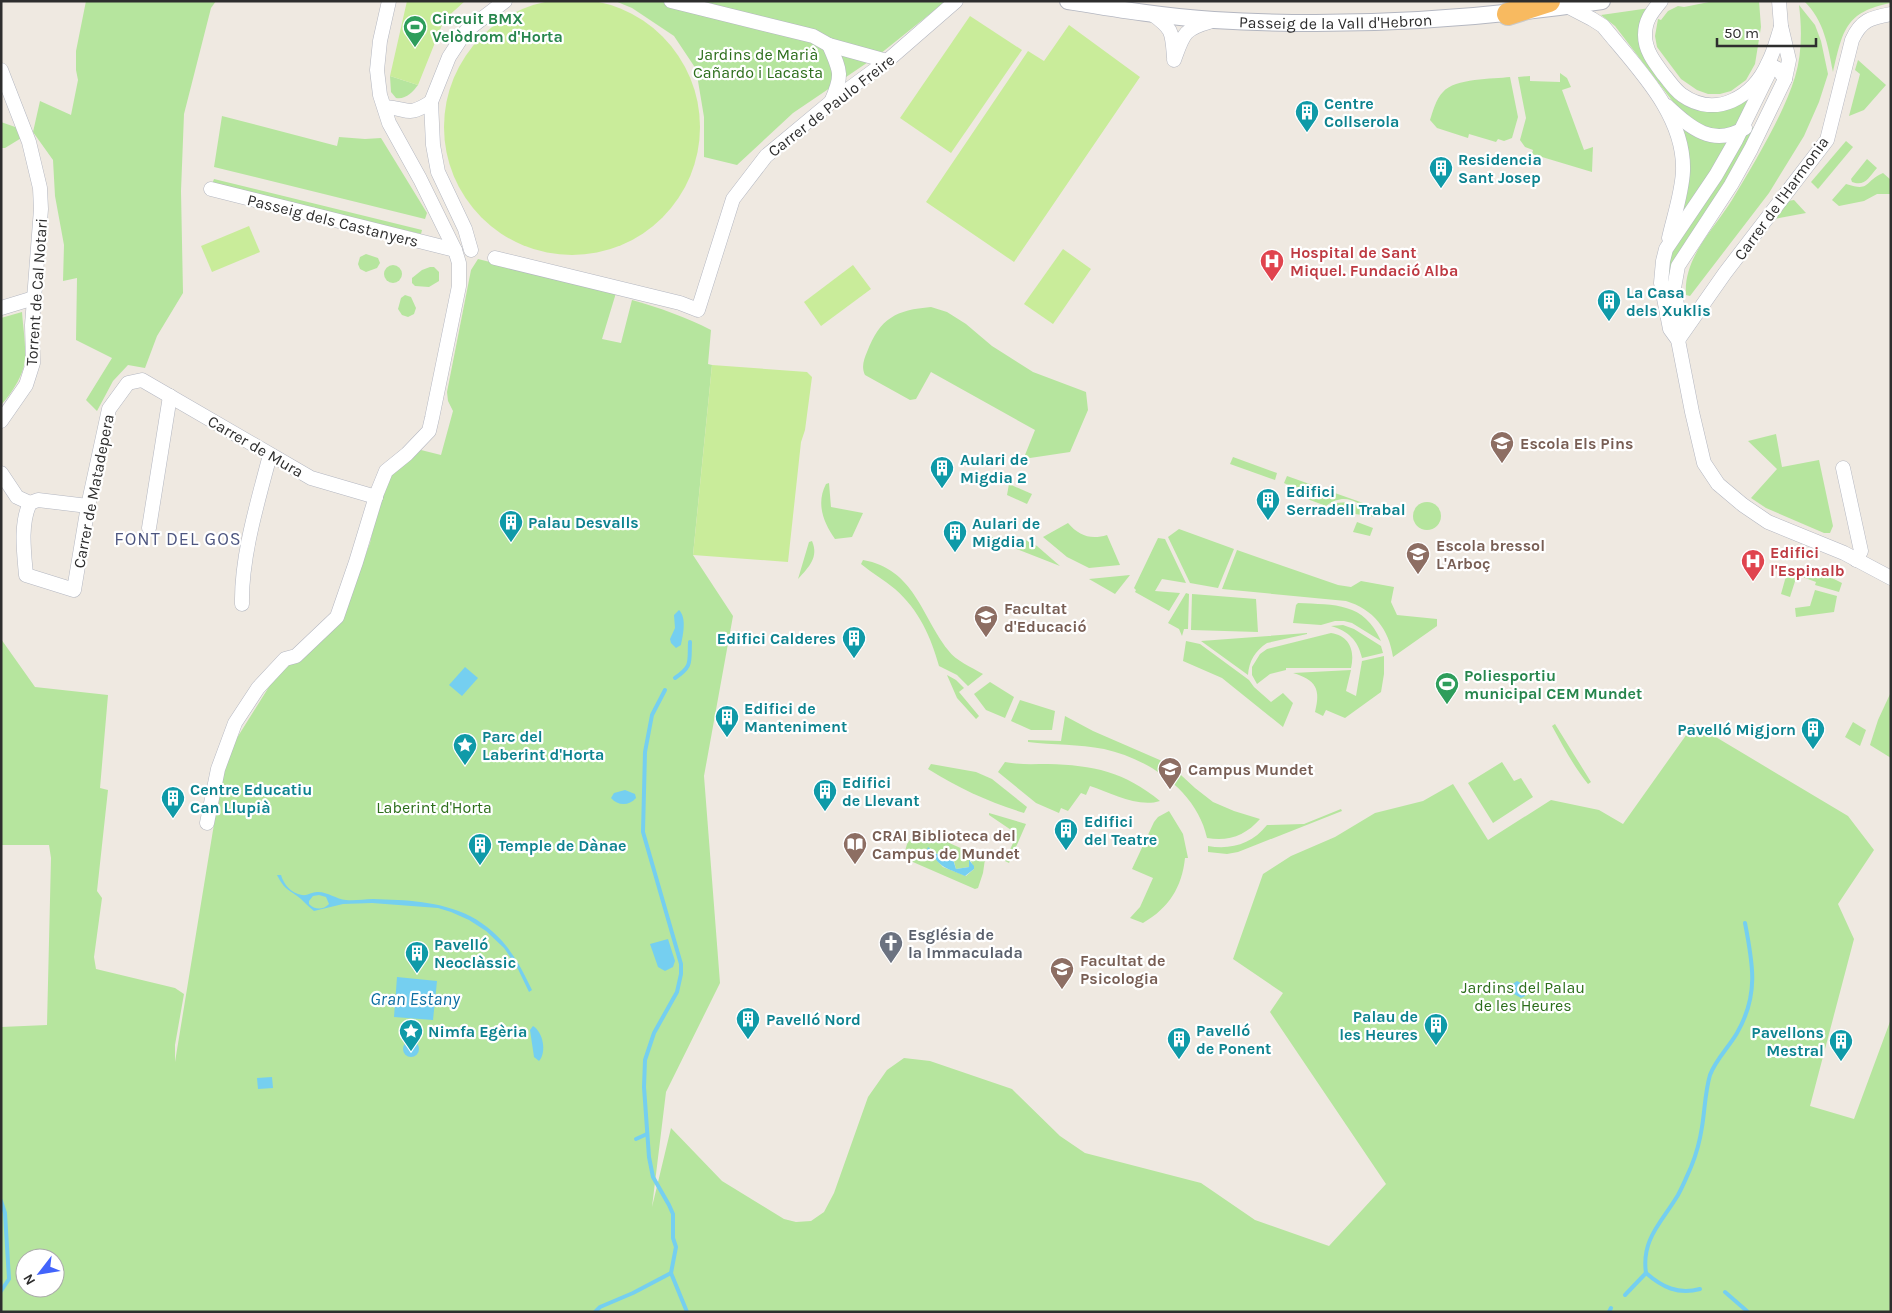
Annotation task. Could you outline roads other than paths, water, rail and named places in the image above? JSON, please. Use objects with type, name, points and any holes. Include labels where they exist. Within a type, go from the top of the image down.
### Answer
[{"type":"highway","points":[[1508,14],[1558,4]]},
{"type":"street","points":[[207,823],[218,769],[235,723],[258,688],[285,659],[296,656],[337,617],[386,471],[407,454],[429,431],[459,286],[459,263],[455,250],[420,179],[389,123],[380,95],[377,70],[380,41],[389,1]]},
{"type":"street","points":[[471,250],[465,229],[438,172],[433,145],[431,102],[449,57],[466,31],[505,1]]},
{"type":"street","points":[[671,1],[813,36],[829,46],[887,61]]},
{"type":"street","name":"Carrer de Paulo Freire","points":[[495,258],[680,303],[698,310],[733,199],[766,156],[830,102],[887,61],[956,1]]},
{"type":"street","name":"Passeig de la Vall d'Hebron","points":[[1068,1],[1152,14],[1214,20],[1344,23],[1508,14]]},
{"type":"street","points":[[1558,4],[1602,1]]},
{"type":"street","points":[[1661,1],[1648,18],[1644,35],[1646,44],[1654,61],[1674,88],[1696,102],[1714,105],[1731,102],[1753,87],[1768,64],[1781,26]]},
{"type":"street","points":[[1779,1],[1781,26],[1789,60],[1785,79],[1771,111],[1731,185],[1678,266],[1674,288],[1692,412],[1704,463],[1718,484],[1743,505],[1768,522],[1856,560],[1891,578]]},
{"type":"street","points":[[1558,4],[1603,26],[1661,101],[1685,123],[1702,133],[1719,135],[1741,130],[1771,111]]},
{"type":"street","points":[[1152,14],[1168,25],[1173,41],[1174,60],[1181,42],[1191,27],[1214,20]]},
{"type":"street","name":"Carrer de l'Harmonia","points":[[1680,336],[1827,140],[1855,32],[1867,20],[1891,14]]},
{"type":"street","points":[[829,46],[838,65],[839,83],[830,102]]},
{"type":"street","points":[[1768,64],[1778,69],[1785,79]]},
{"type":"street","points":[[1666,250],[1716,176],[1768,75],[1768,64]]},
{"type":"street","name":"Torrent de Cal Notari","points":[[1,70],[29,142],[40,188],[41,209],[32,325],[34,356],[32,369],[26,385],[1,421]]},
{"type":"street","points":[[1661,101],[1678,138],[1683,161],[1681,190],[1661,272],[1662,294],[1670,328],[1680,336]]},
{"type":"street","points":[[385,107],[406,112],[413,111],[431,102]]},
{"type":"street","name":"Passeig dels Castanyers","points":[[211,190],[455,250]]},
{"type":"street","points":[[1,308],[34,298]]},
{"type":"street","name":"Carrer de Mura","points":[[142,380],[311,478],[376,497]]},
{"type":"street","name":"Carrer de Matadepera","points":[[30,503],[27,509],[23,539],[26,575],[74,590],[88,506],[109,409],[128,383],[142,380]]},
{"type":"street","points":[[148,528],[170,396]]},
{"type":"street","points":[[242,604],[242,588],[253,523],[270,455]]},
{"type":"street","points":[[1843,468],[1860,552],[1856,560]]},
{"type":"street","points":[[1,472],[18,497],[30,503],[38,500],[88,506]]},
{"type":"water","points":[[679,610],[683,617],[684,627],[681,645],[676,648],[670,639],[675,628],[674,615]]},
{"type":"water","points":[[465,667],[478,678],[462,696],[449,685]]},
{"type":"water","points":[[625,790],[635,794],[636,798],[633,801],[627,804],[620,804],[611,798],[614,793]]},
{"type":"water","points":[[928,847],[937,854],[951,853],[956,869],[969,867],[969,860],[974,869],[965,876],[946,868],[932,854],[926,852]]},
{"type":"water","points":[[277,875],[281,875],[291,890],[302,895],[320,892],[346,900],[410,901],[435,904],[459,911],[481,923],[500,938],[514,957],[532,990],[529,992],[517,967],[504,948],[486,931],[469,920],[451,912],[438,908],[372,903],[343,904],[314,911],[285,887]],"holes":[[[313,896],[326,897],[329,904],[322,908],[316,908],[309,904]]]},
{"type":"water","points":[[668,939],[675,961],[673,967],[665,971],[658,967],[650,944]]},
{"type":"water","name":"Gran Estany","points":[[397,977],[437,981],[433,1020],[394,1017]]},
{"type":"water","points":[[1517,981],[1525,985],[1524,988],[1527,991],[1525,996],[1521,998],[1514,994],[1511,988],[1511,985]]},
{"type":"water","points":[[533,1026],[543,1042],[543,1053],[539,1061],[534,1057],[530,1030]]},
{"type":"water","points":[[408,1041],[414,1041],[419,1046],[417,1055],[408,1057],[403,1052],[403,1046]]},
{"type":"water","points":[[272,1077],[273,1088],[258,1089],[257,1078]]},
{"type":"waterway","points":[[675,678],[685,670],[689,663],[690,642]]},
{"type":"waterway","points":[[665,690],[652,715],[645,752],[643,832],[681,964],[681,974],[677,992],[654,1033],[645,1060],[644,1087],[649,1157],[653,1177],[673,1214],[673,1238],[676,1247],[671,1273],[687,1312]]},
{"type":"waterway","points":[[1700,1289],[1685,1291],[1664,1286],[1646,1273],[1645,1261],[1654,1231],[1678,1195],[1695,1158],[1710,1075],[1737,1033],[1749,1006],[1752,966],[1745,923]]},
{"type":"waterway","points":[[636,1139],[647,1134]]},
{"type":"waterway","points":[[1,1201],[5,1213],[9,1279],[1,1291]]},
{"type":"waterway","points":[[595,1312],[600,1307],[633,1293],[671,1273]]},
{"type":"waterway","points":[[1625,1295],[1646,1273]]},
{"type":"waterway","points":[[1725,1292],[1748,1312]]},
{"type":"waterway","points":[[1609,1312],[1611,1308]]},
{"type":"place","name":"Circuit BMX Velòdrom d'Horta","points":[[415,48]]},
{"type":"place","name":"Centre Collserola","points":[[1307,133]]},
{"type":"place","name":"Residencia Sant Josep","points":[[1441,189]]},
{"type":"place","name":"Hospital de Sant Miquel. Fundació Alba","points":[[1272,282]]},
{"type":"place","name":"La Casa dels Xuklis","points":[[1609,322]]},
{"type":"place","name":"Escola Els Pins","points":[[1502,464]]},
{"type":"place","name":"Aulari de Migdia 2","points":[[942,489]]},
{"type":"place","name":"Edifici Serradell Trabal","points":[[1268,521]]},
{"type":"place","name":"Palau Desvalls","points":[[511,543]]},
{"type":"place","name":"Aulari de Migdia 1","points":[[955,553]]},
{"type":"place","name":"Escola bressol L'Arboç","points":[[1418,575]]},
{"type":"place","name":"Edifici l'Espinalb","points":[[1753,582]]},
{"type":"place","name":"Facultat d'Educació","points":[[986,638]]},
{"type":"place","name":"Edifici Calderes","points":[[854,659]]},
{"type":"place","name":"Poliesportiu municipal CEM Mundet","points":[[1447,705]]},
{"type":"place","name":"Edifici de Manteniment","points":[[727,738]]},
{"type":"place","name":"Pavelló Migjorn","points":[[1813,750]]},
{"type":"place","name":"Parc del Laberint d'Horta","points":[[465,766]]},
{"type":"place","name":"Campus Mundet","points":[[1170,790]]},
{"type":"place","name":"Edifici de Llevant","points":[[825,812]]},
{"type":"place","name":"Centre Educatiu Can Llupià","points":[[173,819]]},
{"type":"place","name":"Edifici del Teatre","points":[[1066,851]]},
{"type":"place","name":"CRAI Biblioteca del Campus de Mundet","points":[[855,865]]},
{"type":"place","name":"Temple de Dànae","points":[[480,866]]},
{"type":"place","name":"Església de la Immaculada","points":[[891,964]]},
{"type":"place","name":"Pavelló Neoclàssic","points":[[417,974]]},
{"type":"place","name":"Facultat de Psicologia","points":[[1062,990]]},
{"type":"place","name":"Pavelló Nord","points":[[748,1040]]},
{"type":"place","name":"Palau de les Heures","points":[[1436,1046]]},
{"type":"place","name":"Nimfa Egèria","points":[[411,1052]]},
{"type":"place","name":"Pavelló de Ponent","points":[[1179,1060]]},
{"type":"place","name":"Pavellons Mestral","points":[[1841,1062]]},
{"type":"district","name":"FONT DEL GOS","points":[[178,539]]},
{"type":"park label","name":"Jardins de Marià Cañardo i Lacasta","points":[[758,63]]},
{"type":"park label","name":"Laberint d'Horta","points":[[434,807]]},
{"type":"park label","name":"Jardins del Palau de les Heures","points":[[1523,996]]}]
